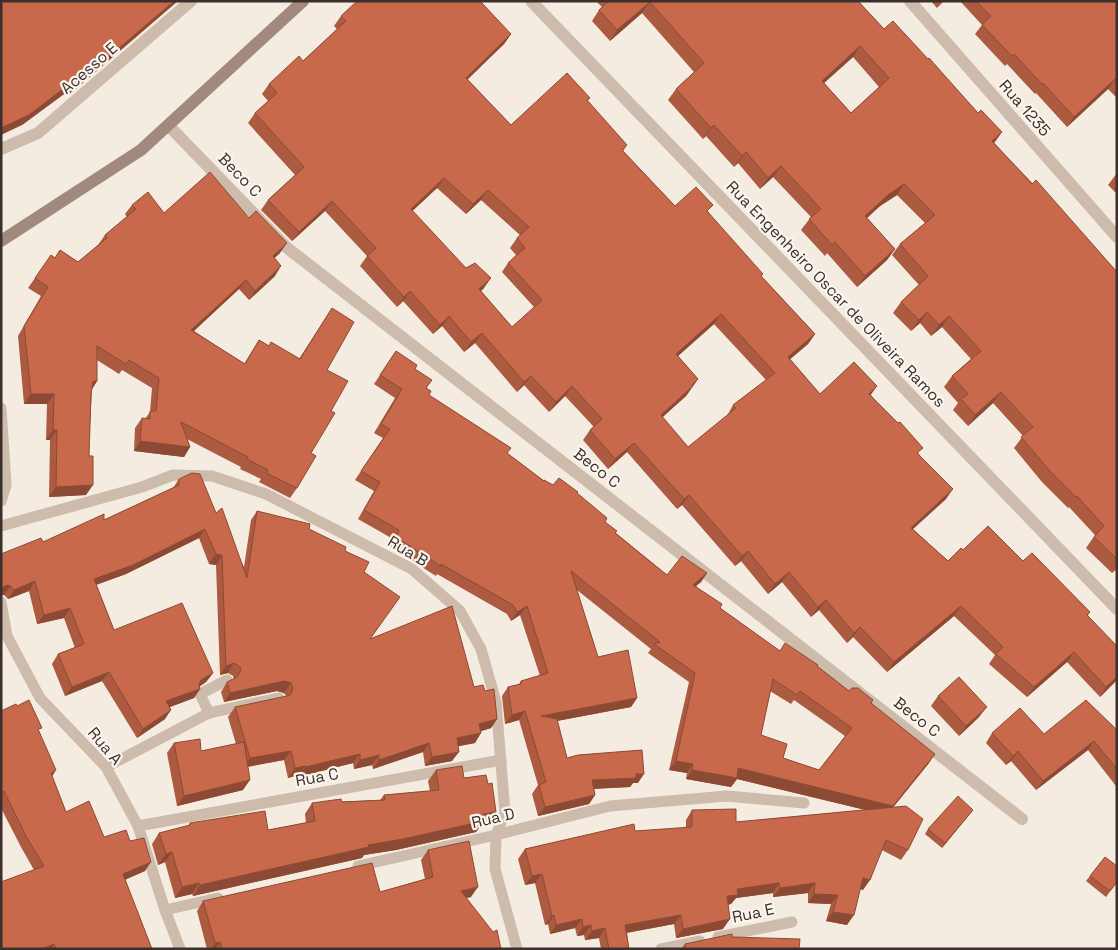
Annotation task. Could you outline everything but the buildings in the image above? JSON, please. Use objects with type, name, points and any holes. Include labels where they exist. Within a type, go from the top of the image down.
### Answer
[{"type":"street","name":"Acesso E","points":[[1,149],[38,133],[191,1]]},
{"type":"street","points":[[1,241],[141,150],[303,1]]},
{"type":"street","name":"Rua Engenheiro Oscar de Oliveira Ramos","points":[[531,1],[1117,609]]},
{"type":"street","name":"Rua 1235","points":[[910,1],[1117,237]]},
{"type":"street","name":"Beco C","points":[[168,125],[286,247],[1022,819]]},
{"type":"lane","points":[[1,408],[6,485],[1,501]]},
{"type":"lane","name":"Rua B","points":[[1,526],[142,487],[173,475],[212,476],[266,494],[412,569],[460,611],[481,649],[496,702],[505,813],[496,835],[495,869],[517,949]]},
{"type":"lane","name":"Rua A","points":[[1,602],[7,636],[40,698],[106,767],[138,826],[165,910],[180,949]]},
{"type":"lane","points":[[209,713],[200,694],[227,680]]},
{"type":"lane","points":[[106,767],[209,713],[278,698]]},
{"type":"lane","name":"Rua C","points":[[138,826],[502,760]]},
{"type":"lane","name":"Rua D","points":[[350,868],[496,835],[610,806],[728,796],[804,803]]},
{"type":"lane","points":[[165,910],[233,894]]},
{"type":"lane","name":"Rua E","points":[[661,949],[792,922]]}]
